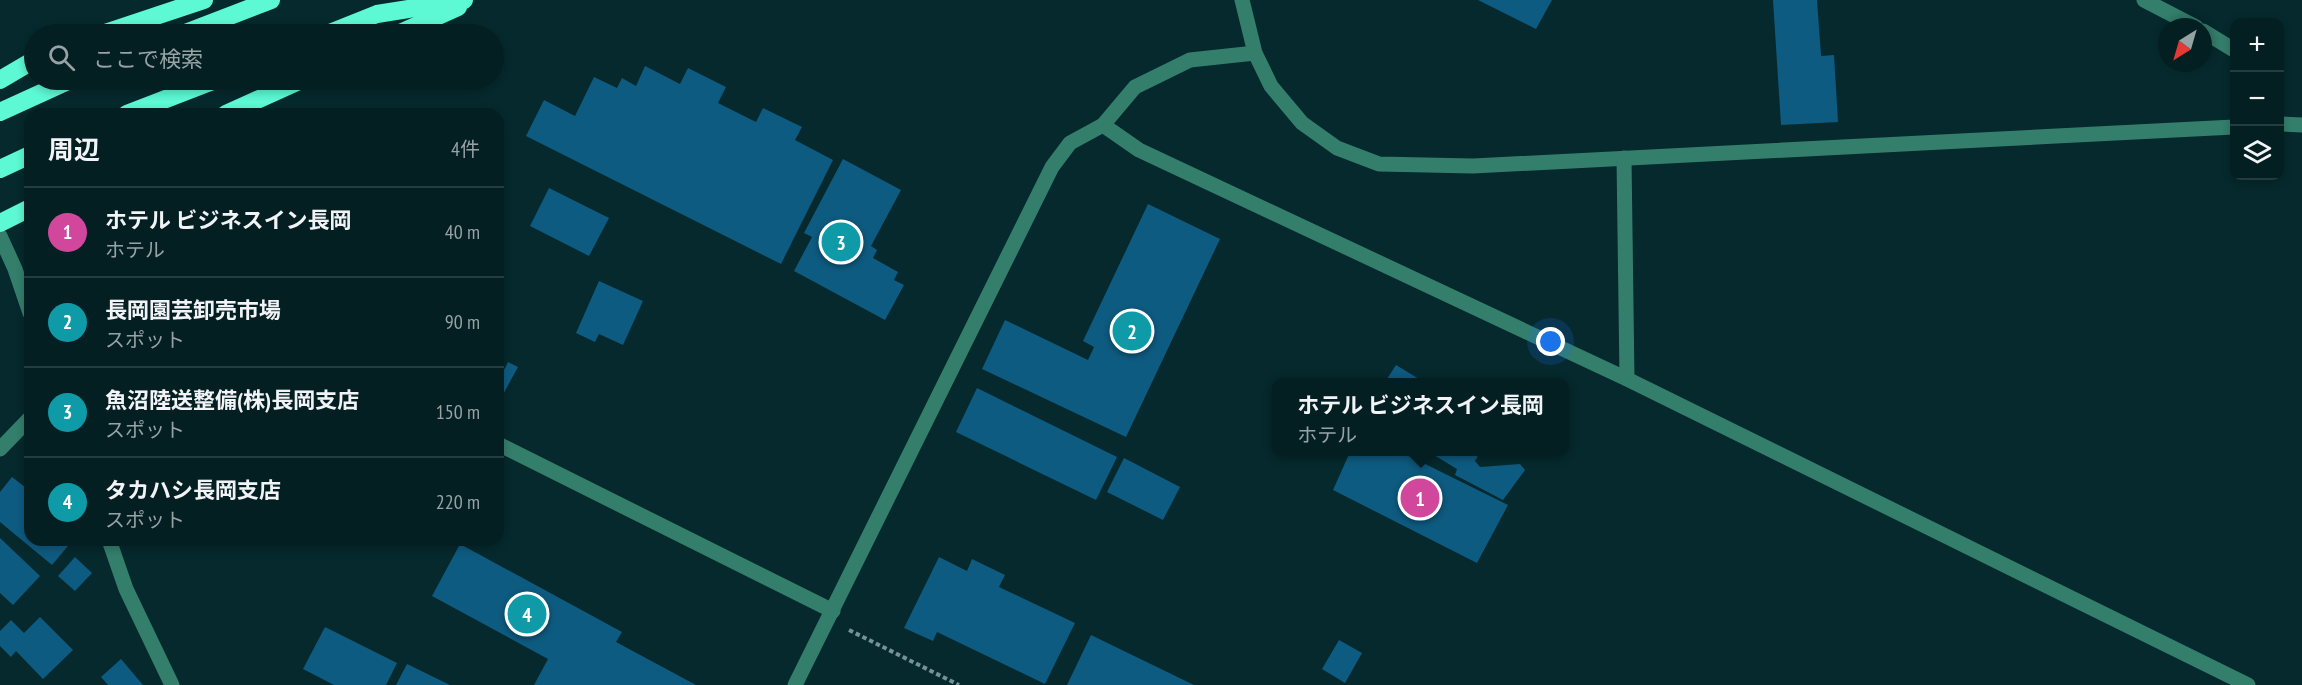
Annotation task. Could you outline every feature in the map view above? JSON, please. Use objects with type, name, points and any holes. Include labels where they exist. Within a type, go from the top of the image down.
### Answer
[{"type":"highway","points":[[132,24],[204,0]]},
{"type":"highway","points":[[209,24],[271,0]]},
{"type":"highway","points":[[352,24],[377,14],[464,0]]},
{"type":"highway","points":[[420,24],[473,0]]},
{"type":"highway","points":[[0,80],[24,66]]},
{"type":"highway","points":[[0,112],[46,90]]},
{"type":"highway","points":[[143,108],[189,90]]},
{"type":"highway","points":[[239,108],[279,90]]},
{"type":"highway","points":[[0,169],[24,159]]},
{"type":"highway","points":[[0,223],[24,210]]},
{"type":"street","points":[[1242,0],[1255,54],[1271,86],[1302,123],[1337,148],[1378,164],[1473,166],[2230,127]]},
{"type":"street","points":[[2144,0],[2179,18]]},
{"type":"street","points":[[2212,36],[2230,47]]},
{"type":"street","points":[[795,685],[1052,167],[1070,143],[1103,125],[1135,87],[1191,60],[1255,54]]},
{"type":"street","points":[[1103,125],[1139,150],[1627,379],[2248,685]]},
{"type":"street","points":[[1624,158],[1627,379]]},
{"type":"street","points":[[0,236],[24,295]]},
{"type":"street","points":[[0,449],[24,424]]},
{"type":"street","points":[[504,447],[833,610]]},
{"type":"street","points":[[111,546],[126,589],[172,685]]},
{"type":"path","points":[[833,610],[851,632],[959,685]]},
{"type":"building","points":[[1478,0],[1552,0],[1536,29]]},
{"type":"building","points":[[1773,0],[1817,0],[1821,56],[1834,55],[1838,122],[1781,125]]},
{"type":"building","points":[[645,66],[680,84],[688,68],[726,87],[718,103],[756,122],[763,108],[802,127],[795,140],[833,160],[781,264],[526,136],[544,100],[575,116],[594,77],[617,88],[622,78],[636,86]]},
{"type":"building","points":[[843,159],[901,190],[871,246],[877,250],[873,258],[898,272],[894,280],[904,285],[885,320],[794,271],[812,237],[804,233]]},
{"type":"building","points":[[549,188],[609,218],[589,256],[530,226]]},
{"type":"building","points":[[1148,204],[1220,239],[1126,437],[982,369],[1005,320],[1088,360],[1094,347],[1083,341]]},
{"type":"building","points":[[599,281],[643,301],[623,345],[599,334],[595,342],[576,333]]},
{"type":"building","points":[[508,362],[518,367],[504,393],[504,370]]},
{"type":"building","points":[[1396,365],[1417,378],[1388,378]]},
{"type":"building","points":[[977,388],[1117,457],[1096,500],[956,432]]},
{"type":"building","points":[[1348,456],[1409,456],[1508,505],[1477,563],[1333,490]]},
{"type":"building","points":[[1436,456],[1478,456],[1475,461],[1480,467],[1520,464],[1525,470],[1503,500],[1455,475],[1457,469]]},
{"type":"building","points":[[1124,458],[1180,487],[1163,520],[1107,492]]},
{"type":"building","points":[[12,477],[24,486],[24,542],[0,522],[0,492]]},
{"type":"building","points":[[0,538],[40,576],[13,605],[0,593]]},
{"type":"building","points":[[29,546],[68,546],[52,565]]},
{"type":"building","points":[[459,546],[464,546],[622,632],[616,642],[696,685],[534,685],[548,659],[432,596]]},
{"type":"building","points":[[75,557],[92,573],[75,591],[58,576]]},
{"type":"building","points":[[939,557],[967,571],[972,559],[1005,575],[999,587],[1075,623],[1045,684],[937,632],[933,641],[904,628]]},
{"type":"building","points":[[40,617],[73,650],[43,679],[16,651],[11,657],[0,646],[0,631],[11,620],[24,633]]},
{"type":"building","points":[[325,627],[397,663],[386,685],[334,685],[303,669]]},
{"type":"building","points":[[1091,635],[1194,685],[1067,685]]},
{"type":"building","points":[[1339,640],[1362,653],[1345,683],[1322,669]]},
{"type":"building","points":[[121,659],[143,685],[108,685],[101,677]]},
{"type":"building","points":[[407,664],[450,685],[396,685]]},
{"type":"place","name":"魚沼陸送整備(株)長岡支店","points":[[841,242]]},
{"type":"place","name":"長岡園芸卸売市場","points":[[1132,331]]},
{"type":"place","name":"ホテル ビジネスイン長岡","points":[[1420,498]]},
{"type":"place","name":"タカハシ長岡支店","points":[[527,614]]}]
